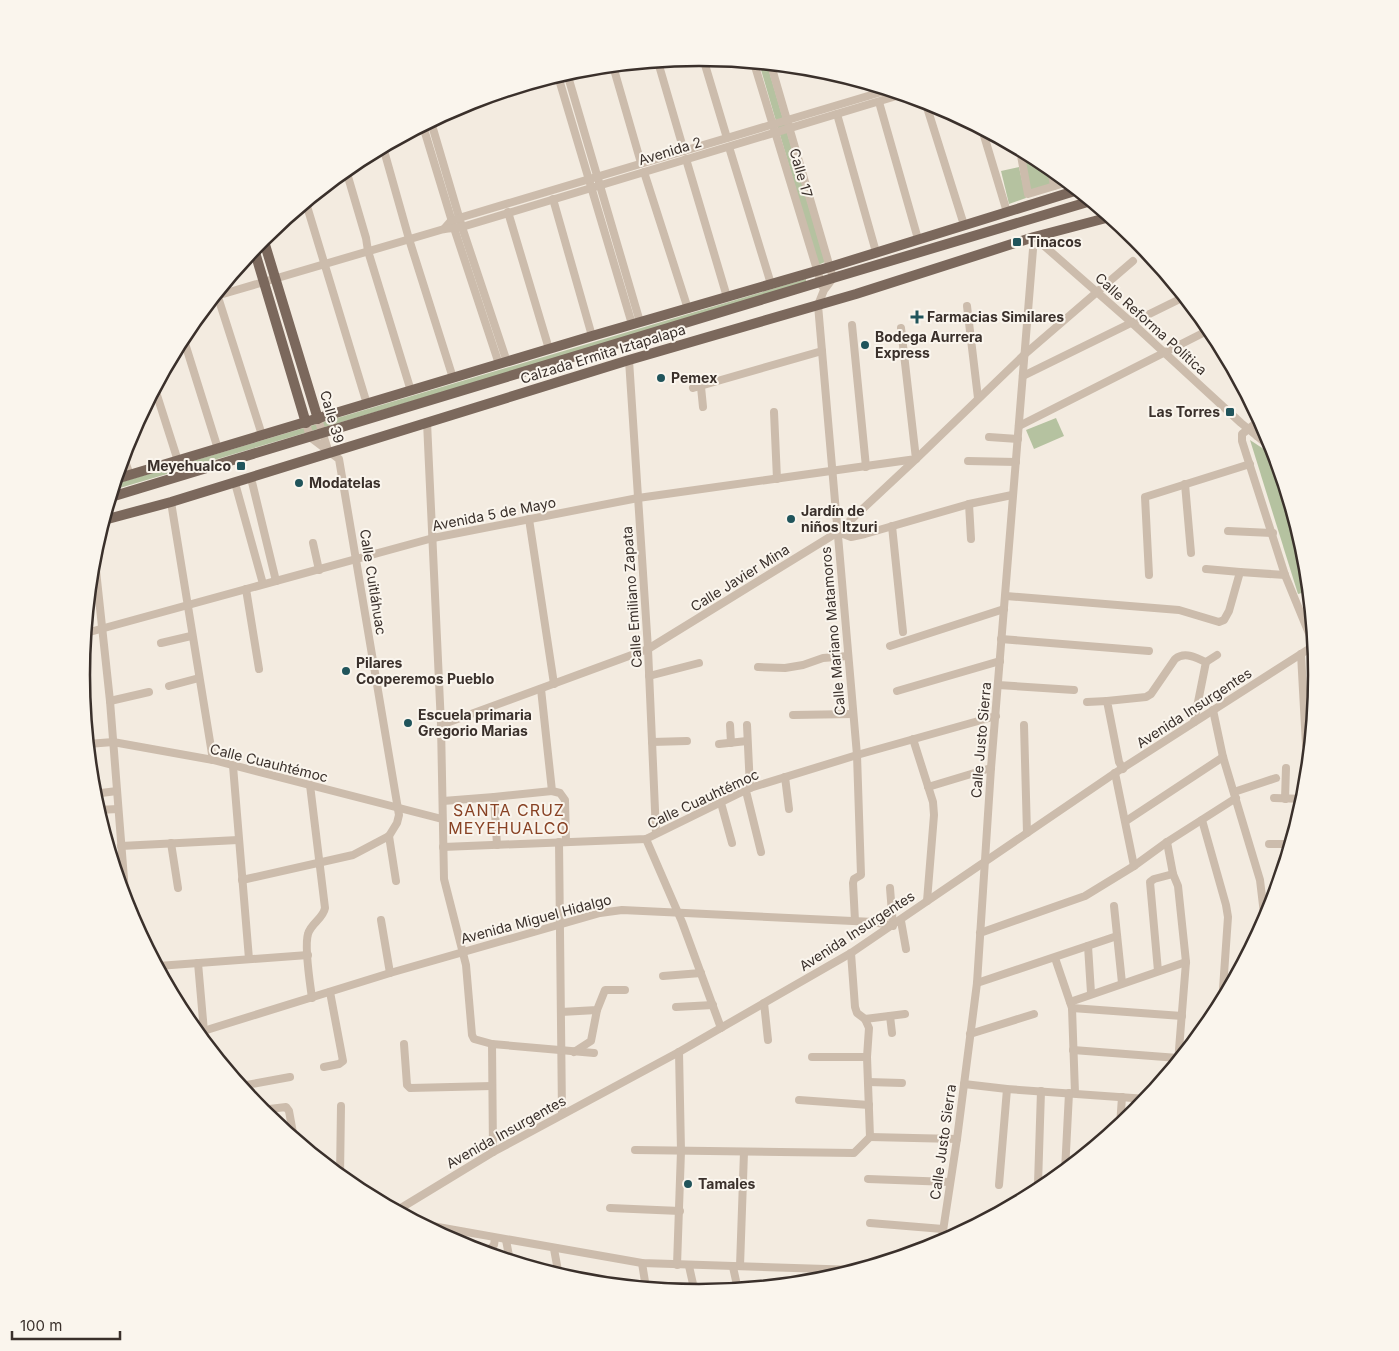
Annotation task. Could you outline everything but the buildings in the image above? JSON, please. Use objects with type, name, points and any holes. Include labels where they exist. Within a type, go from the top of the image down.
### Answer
[{"type":"main road","name":"Calzada Ermita Iztapalapa","points":[[118,496],[323,433],[822,286],[831,272],[876,252],[1070,192]]},
{"type":"main road","name":"Calzada Ermita Iztapalapa","points":[[124,477],[592,336],[816,271],[831,272],[1084,203]]},
{"type":"main road","name":"Calzada Ermita Iztapalapa","points":[[111,518],[251,478],[628,360],[818,305],[1034,237],[1103,219]]},
{"type":"main road","name":"Calle 39","points":[[267,247],[318,419]]},
{"type":"main road","name":"Calle 39","points":[[257,258],[306,423]]},
{"type":"street","points":[[705,66],[727,138]]},
{"type":"street","points":[[660,68],[684,151]]},
{"type":"street","name":"Calle 17","points":[[756,69],[822,286]]},
{"type":"street","name":"Calle 17","points":[[773,71],[831,272]]},
{"type":"street","points":[[615,72],[641,163]]},
{"type":"street","points":[[569,81],[598,176],[636,323]]},
{"type":"street","points":[[560,83],[591,188],[636,323]]},
{"type":"street","name":"Avenida 2","points":[[227,292],[444,228],[598,176],[877,93]]},
{"type":"street","name":"Avenida 2","points":[[457,223],[508,212],[891,98]]},
{"type":"street","points":[[879,102],[918,239]]},
{"type":"street","points":[[928,111],[964,225]]},
{"type":"street","points":[[837,114],[876,252]]},
{"type":"street","points":[[433,128],[457,223]]},
{"type":"street","points":[[425,132],[503,363]]},
{"type":"street","points":[[985,137],[1007,212]]},
{"type":"street","points":[[729,146],[771,284]]},
{"type":"street","points":[[385,154],[453,378]]},
{"type":"street","points":[[686,159],[727,297]]},
{"type":"street","points":[[1022,159],[1028,194],[1059,184]]},
{"type":"street","points":[[644,172],[688,308]]},
{"type":"street","points":[[348,178],[368,251],[412,390]]},
{"type":"street","points":[[1053,180],[1054,186]]},
{"type":"street","points":[[553,199],[592,336]]},
{"type":"street","points":[[308,209],[367,404]]},
{"type":"street","points":[[508,212],[549,349]]},
{"type":"street","name":"Calle Reforma Política","points":[[1034,237],[1261,439]]},
{"type":"street","name":"Calle Justo Sierra","points":[[942,1234],[957,1140],[977,983],[991,768],[1034,237]]},
{"type":"street","name":"Calle Javier Mina","points":[[441,725],[541,690],[648,649],[838,532],[1025,354],[1133,261]]},
{"type":"street","points":[[818,305],[822,286]]},
{"type":"street","points":[[1023,376],[1179,300]]},
{"type":"street","points":[[218,302],[262,435]]},
{"type":"street","name":"Calle Mariano Matamoros","points":[[818,305],[852,714],[857,754],[861,875],[854,879],[855,921]]},
{"type":"street","points":[[967,306],[978,398]]},
{"type":"street","points":[[852,326],[866,467]]},
{"type":"street","points":[[901,328],[916,459]]},
{"type":"street","points":[[1019,426],[1203,333]]},
{"type":"street","points":[[186,348],[218,449]]},
{"type":"street","points":[[703,407],[697,388],[822,351]]},
{"type":"street","name":"Calle Emiliano Zapata","points":[[628,360],[648,649],[656,834]]},
{"type":"street","points":[[158,397],[178,461]]},
{"type":"street","points":[[774,412],[777,478]]},
{"type":"street","name":"Calle 39","points":[[318,419],[329,453]]},
{"type":"street","points":[[427,422],[441,725],[444,880],[464,952],[472,1035],[474,1039],[492,1044],[594,1053]]},
{"type":"street","name":"Calle 39","points":[[306,423],[310,437],[329,453]]},
{"type":"street","points":[[1254,425],[1242,434],[1242,437],[1285,575],[1306,627]]},
{"type":"street","points":[[990,437],[1018,439]]},
{"type":"street","name":"Calle Cuitláhuac","points":[[329,453],[339,459],[397,809]]},
{"type":"street","name":"Avenida 5 de Mayo","points":[[92,631],[433,538],[638,498],[916,459]]},
{"type":"street","points":[[968,461],[1016,462]]},
{"type":"street","points":[[1149,575],[1145,497],[1250,464]]},
{"type":"street","points":[[127,468],[130,475]]},
{"type":"street","points":[[251,478],[276,581]]},
{"type":"street","points":[[234,483],[263,584]]},
{"type":"street","points":[[1185,484],[1191,553]]},
{"type":"street","points":[[838,532],[851,537],[968,504],[1012,495]]},
{"type":"street","points":[[171,502],[191,636],[213,760]]},
{"type":"street","points":[[968,504],[971,539]]},
{"type":"street","points":[[529,519],[554,684]]},
{"type":"street","points":[[892,526],[903,632]]},
{"type":"street","points":[[1228,531],[1273,533]]},
{"type":"street","points":[[313,543],[319,570]]},
{"type":"street","points":[[1206,569],[1285,575]]},
{"type":"street","points":[[1006,596],[1179,610],[1220,622],[1224,620],[1229,611],[1240,572]]},
{"type":"street","points":[[98,582],[110,701],[121,846],[120,860]]},
{"type":"street","points":[[246,589],[259,670]]},
{"type":"street","points":[[890,646],[1004,609]]},
{"type":"street","points":[[161,643],[191,636]]},
{"type":"street","points":[[1002,639],[1149,651]]},
{"type":"street","name":"Avenida Insurgentes","points":[[402,1207],[493,1152],[679,1052],[851,953],[901,921],[927,901],[1123,768],[1308,650]]},
{"type":"street","points":[[1301,654],[1305,695],[1306,732]]},
{"type":"street","points":[[1087,702],[1146,697],[1152,694],[1175,659],[1180,655],[1186,655],[1206,662]]},
{"type":"street","points":[[1194,722],[1206,662],[1217,655]]},
{"type":"street","points":[[758,667],[785,668],[803,665],[823,658],[848,656]]},
{"type":"street","points":[[897,691],[1000,661]]},
{"type":"street","points":[[649,676],[699,663]]},
{"type":"street","points":[[169,686],[199,678]]},
{"type":"street","points":[[998,684],[1074,690]]},
{"type":"street","points":[[541,690],[552,791]]},
{"type":"street","points":[[110,701],[149,692]]},
{"type":"street","points":[[1107,701],[1120,762],[1123,768]]},
{"type":"street","points":[[1213,710],[1223,757],[1260,880],[1263,906]]},
{"type":"street","points":[[794,715],[852,714]]},
{"type":"street","name":"Calle Cuauhtémoc","points":[[443,847],[646,839],[748,790],[857,754],[996,716]]},
{"type":"street","points":[[1024,724],[1027,833]]},
{"type":"street","points":[[730,725],[732,743]]},
{"type":"street","points":[[747,725],[748,790],[762,852]]},
{"type":"street","points":[[913,739],[933,802],[934,815],[927,901]]},
{"type":"street","points":[[652,742],[687,741]]},
{"type":"street","points":[[719,744],[747,741]]},
{"type":"street","name":"Calle Cuauhtémoc","points":[[94,744],[113,742],[213,760],[442,820]]},
{"type":"street","points":[[1126,821],[1223,757]]},
{"type":"street","points":[[233,766],[249,959]]},
{"type":"street","points":[[928,787],[991,768]]},
{"type":"street","points":[[1285,799],[1286,768]]},
{"type":"street","points":[[1116,774],[1134,866]]},
{"type":"street","points":[[785,777],[789,809]]},
{"type":"street","points":[[980,933],[1085,896],[1134,866],[1235,795],[1276,778]]},
{"type":"street","points":[[310,785],[325,908],[324,914],[307,935],[312,998]]},
{"type":"street","points":[[443,801],[552,791],[560,793],[565,800],[562,842],[561,924],[560,1049],[562,1114]]},
{"type":"street","points":[[102,793],[117,792]]},
{"type":"street","points":[[494,797],[497,845]]},
{"type":"street","points":[[1274,798],[1296,799]]},
{"type":"street","points":[[721,803],[732,843]]},
{"type":"street","points":[[106,810],[118,809]]},
{"type":"street","points":[[242,880],[353,855],[389,836],[397,823],[399,816],[397,809]]},
{"type":"street","points":[[1202,820],[1228,917],[1223,986]]},
{"type":"street","points":[[389,836],[396,881]]},
{"type":"street","points":[[646,839],[678,913],[721,1028]]},
{"type":"street","points":[[121,846],[238,840]]},
{"type":"street","points":[[1167,842],[1173,874],[1178,886],[1186,962],[1179,1051]]},
{"type":"street","points":[[171,843],[178,888]]},
{"type":"street","points":[[1269,844],[1285,844]]},
{"type":"street","points":[[1158,971],[1150,882],[1154,879],[1173,874]]},
{"type":"street","points":[[890,888],[893,926]]},
{"type":"street","points":[[1114,906],[1122,983]]},
{"type":"street","name":"Avenida Miguel Hidalgo","points":[[205,1031],[390,973],[600,913],[622,910],[874,922],[893,926]]},
{"type":"street","points":[[381,920],[390,973]]},
{"type":"street","points":[[901,921],[906,949]]},
{"type":"street","points":[[977,983],[1117,936]]},
{"type":"street","points":[[1088,946],[1091,993]]},
{"type":"street","points":[[635,1150],[854,1153],[870,1137],[867,1057],[869,1028],[865,1019],[856,1013],[851,953]]},
{"type":"street","points":[[164,966],[308,955]]},
{"type":"street","points":[[1055,958],[1071,1005],[1072,1093],[1066,1162]]},
{"type":"street","points":[[1071,1005],[1091,993],[1186,962]]},
{"type":"street","points":[[198,963],[200,1023]]},
{"type":"street","points":[[663,976],[701,973]]},
{"type":"street","points":[[574,1052],[591,1041],[597,1010],[605,990],[625,990]]},
{"type":"street","points":[[324,1067],[343,1061],[330,992]]},
{"type":"street","points":[[764,1003],[768,1040]]},
{"type":"street","points":[[676,1007],[713,1005]]},
{"type":"street","points":[[1071,1005],[1182,1016]]},
{"type":"street","points":[[561,1012],[597,1010]]},
{"type":"street","points":[[865,1019],[905,1014]]},
{"type":"street","points":[[970,1034],[1034,1014]]},
{"type":"street","points":[[890,1016],[892,1033]]},
{"type":"street","points":[[404,1044],[407,1084],[410,1088],[492,1086]]},
{"type":"street","points":[[492,1044],[493,1152]]},
{"type":"street","points":[[1073,1050],[1172,1059]]},
{"type":"street","points":[[677,1265],[681,1151],[679,1052]]},
{"type":"street","points":[[812,1057],[867,1057]]},
{"type":"street","points":[[248,1085],[290,1077]]},
{"type":"street","points":[[868,1082],[902,1083]]},
{"type":"street","points":[[964,1084],[1137,1098]]},
{"type":"street","points":[[999,1185],[1007,1089]]},
{"type":"street","points":[[1038,1182],[1041,1090]]},
{"type":"street","points":[[1121,1115],[1122,1097]]},
{"type":"street","points":[[799,1100],[869,1105]]},
{"type":"street","points":[[340,1167],[341,1106]]},
{"type":"street","points":[[272,1109],[286,1107],[292,1129]]},
{"type":"street","points":[[870,1137],[957,1140]]},
{"type":"street","points":[[737,1283],[736,1266],[744,1152]]},
{"type":"street","points":[[868,1179],[950,1182]]},
{"type":"street","points":[[610,1208],[680,1211]]},
{"type":"street","points":[[870,1223],[943,1229]]},
{"type":"street","points":[[444,1228],[642,1263],[834,1269]]},
{"type":"street","points":[[492,1248],[495,1238]]},
{"type":"street","points":[[506,1240],[509,1253]]},
{"type":"street","points":[[554,1249],[557,1268]]},
{"type":"street","points":[[642,1263],[645,1282]]},
{"type":"street","points":[[689,1266],[693,1285]]},
{"type":"green space","points":[[761,70],[769,70],[825,262],[818,265]]},
{"type":"green space","points":[[1024,160],[1051,178],[1052,184],[1029,192]]},
{"type":"green space","points":[[1019,167],[1026,198],[1009,204],[1001,171]]},
{"type":"green space","points":[[806,279],[806,284],[121,488],[122,482]]},
{"type":"green space","points":[[1056,418],[1064,436],[1034,449],[1026,430]]},
{"type":"green space","points":[[1250,440],[1265,450],[1288,518],[1303,593],[1298,594]]},
{"type":"place","name":"Tinacos","points":[[1017,242]]},
{"type":"place","name":"Farmacias Similares","points":[[917,317]]},
{"type":"place","name":"Bodega Aurrera Express","points":[[865,345]]},
{"type":"place","name":"Pemex","points":[[661,378]]},
{"type":"place","name":"Las Torres","points":[[1230,412]]},
{"type":"place","name":"Meyehualco","points":[[241,466]]},
{"type":"place","name":"Modatelas","points":[[299,483]]},
{"type":"place","name":"Jardín de niños Itzuri","points":[[791,519]]},
{"type":"place","name":"Pilares Cooperemos Pueblo","points":[[346,671]]},
{"type":"place","name":"Escuela primaria Gregorio Marias","points":[[408,723]]},
{"type":"place","name":"Tamales","points":[[688,1184]]},
{"type":"district","name":"SANTA CRUZ MEYEHUALCO","points":[[509,819]]}]
